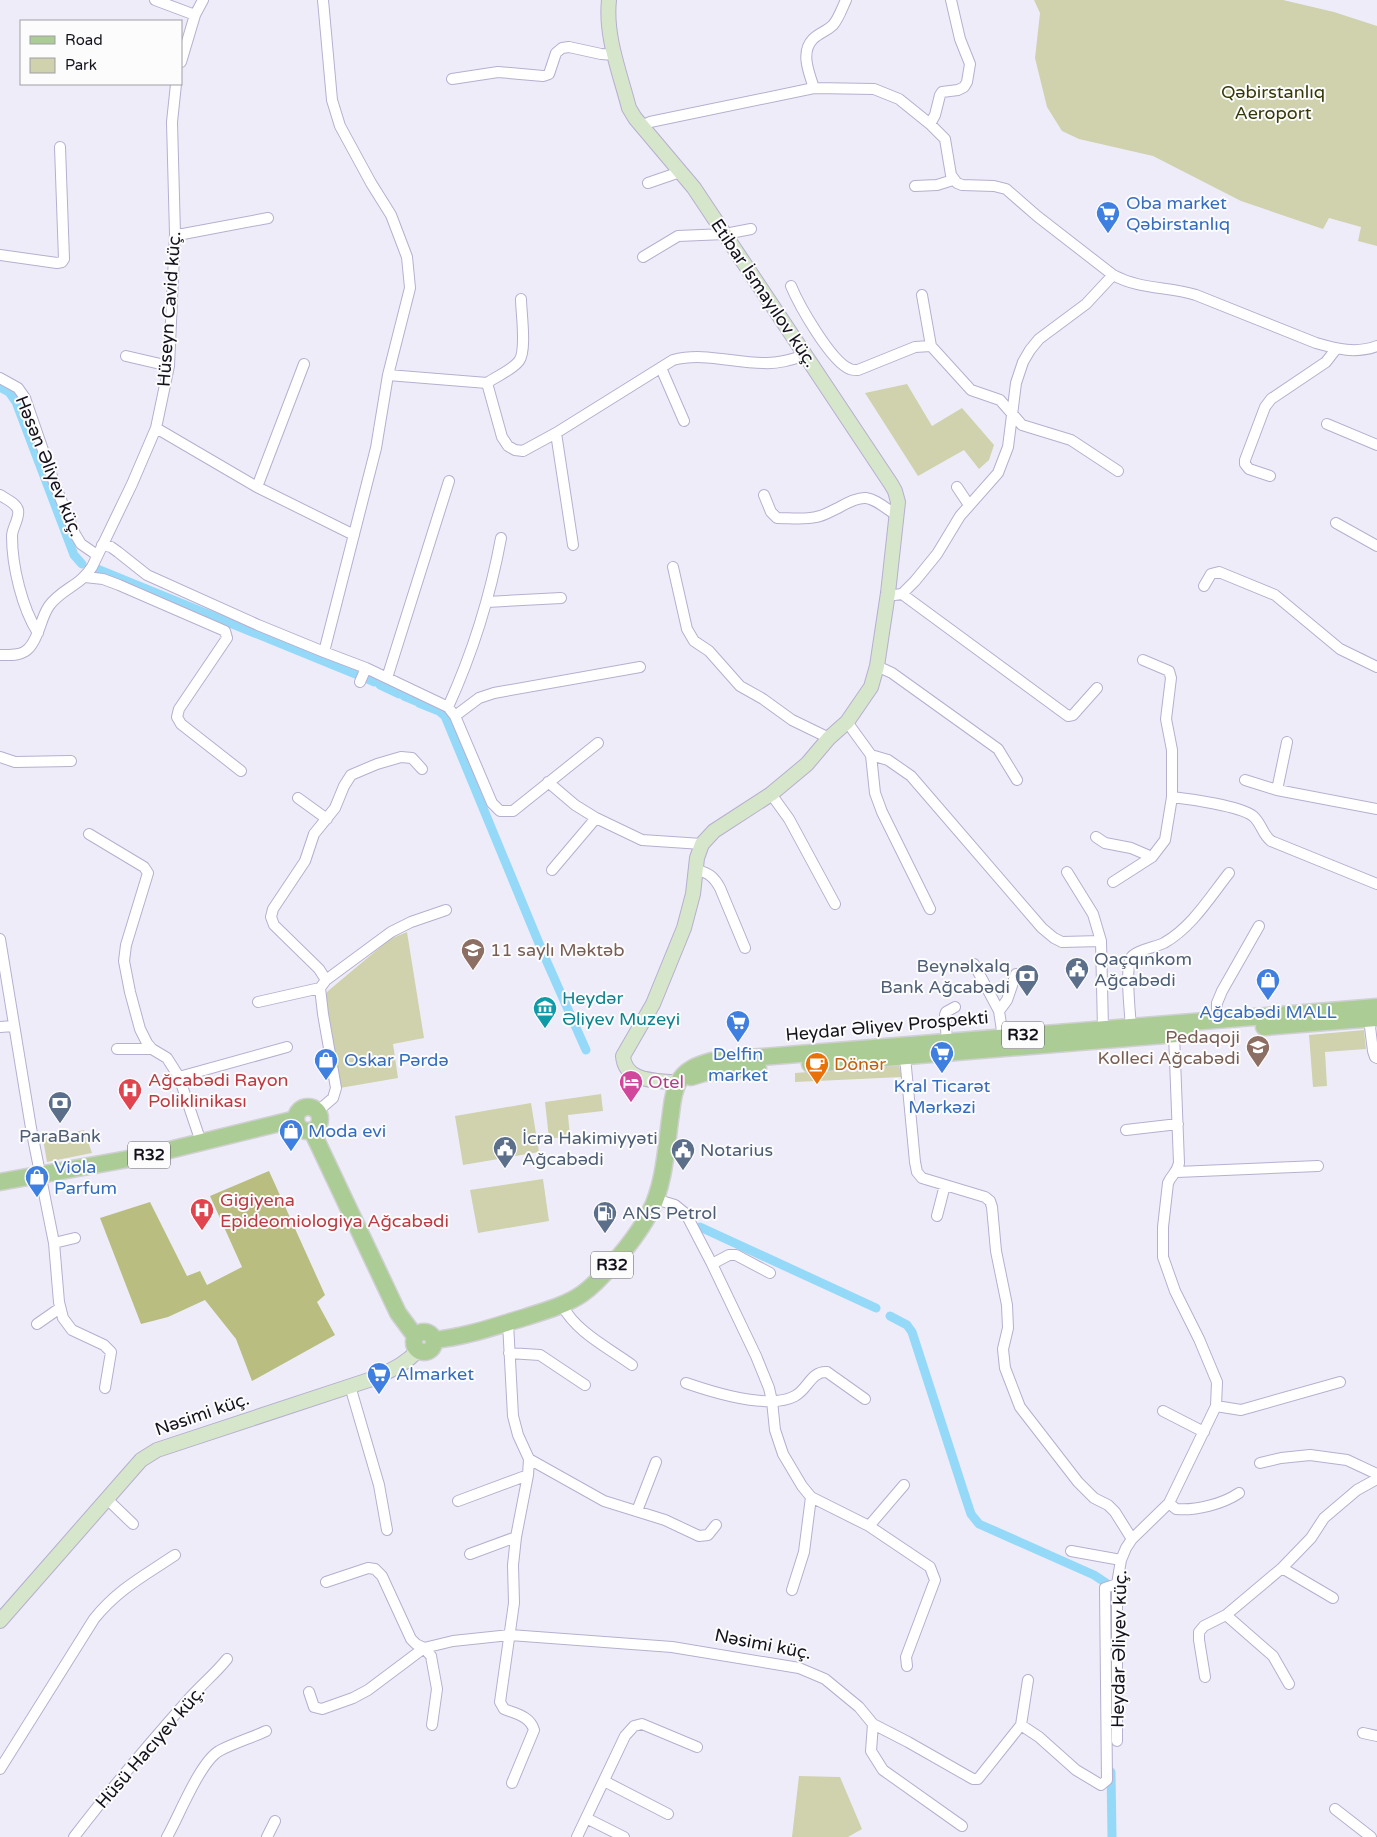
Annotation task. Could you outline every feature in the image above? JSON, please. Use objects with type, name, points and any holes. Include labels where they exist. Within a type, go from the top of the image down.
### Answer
[{"type":"main road","name":"Heydar Əliyev Prospekti","points":[[678,1083],[689,1069],[712,1061],[1131,1026],[1217,1020],[1374,1014]]},
{"type":"main road","name":"R32","points":[[417,1343],[422,1352],[432,1349],[434,1340],[464,1335],[508,1322],[562,1304],[584,1293],[612,1265],[642,1225],[656,1199],[665,1157],[674,1094],[678,1083],[697,1074],[1174,1034],[1374,1014]]},
{"type":"main road","points":[[306,1107],[311,1107],[318,1111],[320,1116],[319,1125],[312,1131],[300,1127],[296,1119],[299,1111],[306,1107]]},
{"type":"main road","name":"R32","points":[[0,1182],[144,1156],[296,1119]]},
{"type":"main road","points":[[312,1131],[398,1313],[417,1343]]},
{"type":"street","points":[[154,0],[195,15]]},
{"type":"street","points":[[182,59],[195,15],[203,0]]},
{"type":"street","points":[[323,0],[332,100],[340,126],[391,215],[407,257],[410,288],[388,375],[376,448],[324,652]]},
{"type":"street","name":"Etibar İsmayılov küç.","points":[[609,0],[608,24],[629,108],[641,126],[694,188],[895,491],[898,502],[888,593],[877,666],[871,687],[847,722],[829,738],[807,764],[771,794],[714,831],[702,844]]},
{"type":"street","points":[[814,88],[807,66],[806,54],[808,46],[813,39],[834,23],[846,0]]},
{"type":"street","points":[[930,124],[935,115],[940,94],[942,92],[958,90],[964,87],[967,82],[970,64],[960,39],[951,0]]},
{"type":"street","points":[[452,79],[498,72],[543,76],[549,74],[556,53],[562,48],[569,47],[601,54],[615,54]]},
{"type":"street","name":"Hüseyn Cavid küç.","points":[[86,577],[132,484],[156,428],[168,366],[175,234],[172,122],[176,85]]},
{"type":"street","points":[[641,126],[650,122],[814,88],[862,88],[886,92],[899,98],[945,138],[950,175],[953,180],[962,185],[994,186],[1006,189],[1037,216],[1113,275],[1137,285],[1196,295],[1316,343],[1336,349],[1361,351],[1377,346]]},
{"type":"street","points":[[0,255],[57,262],[62,262],[64,259],[60,147]]},
{"type":"street","points":[[648,183],[680,172]]},
{"type":"street","points":[[915,186],[937,185],[953,180]]},
{"type":"street","points":[[175,234],[268,218]]},
{"type":"street","points":[[643,257],[678,236],[725,234],[752,229]]},
{"type":"street","points":[[888,593],[894,595],[902,594],[938,554],[960,516],[998,473],[1008,447],[1016,383],[1023,362],[1030,350],[1039,339],[1086,304],[1113,275]]},
{"type":"street","name":"Etibar İsmayılov küç.","points":[[791,286],[799,305],[828,348],[841,363],[851,370],[858,370],[915,347],[931,346]]},
{"type":"street","points":[[922,294],[931,346],[971,390],[1000,400],[1011,415],[1022,425],[1071,440],[1118,471]]},
{"type":"street","points":[[388,375],[487,383],[520,360],[523,351],[521,299]]},
{"type":"street","points":[[1270,476],[1250,469],[1244,460],[1265,407],[1271,399],[1326,362],[1336,349]]},
{"type":"street","points":[[487,383],[502,437],[508,446],[515,450],[523,451],[673,360],[687,356],[701,356],[762,364],[780,363],[806,355]]},
{"type":"street","points":[[126,356],[168,366]]},
{"type":"street","points":[[258,487],[304,364]]},
{"type":"street","points":[[661,368],[684,421]]},
{"type":"street","name":"Həsən Əliyev küç.","points":[[0,378],[18,388],[25,398],[55,485],[75,534],[81,544],[97,555]]},
{"type":"street","points":[[1327,424],[1377,445]]},
{"type":"street","points":[[156,428],[258,487],[354,535]]},
{"type":"street","points":[[556,432],[572,545]]},
{"type":"street","points":[[388,678],[449,481]]},
{"type":"street","points":[[957,487],[969,505]]},
{"type":"street","points":[[0,495],[18,509],[12,534],[14,562],[26,607],[38,633]]},
{"type":"street","points":[[764,495],[771,512],[777,518],[816,518],[854,498],[861,497],[871,499],[896,515]]},
{"type":"street","points":[[1336,523],[1377,546]]},
{"type":"street","points":[[448,707],[466,668],[487,602],[501,538]]},
{"type":"street","points":[[102,545],[111,547],[147,575],[258,625],[366,668],[448,707],[455,716],[492,803],[500,811],[513,811],[598,743]]},
{"type":"street","points":[[673,567],[687,629],[694,641],[709,651],[740,686],[763,699],[792,720],[829,738]]},
{"type":"street","points":[[1204,586],[1212,574],[1219,572],[1275,595],[1340,650],[1377,667]]},
{"type":"street","points":[[0,654],[15,655],[30,648],[38,633],[42,616],[49,605],[57,596],[86,577],[103,579],[119,585],[225,631],[227,638],[179,709],[177,718],[240,771]]},
{"type":"street","points":[[902,594],[1068,716],[1073,715],[1097,688]]},
{"type":"street","points":[[487,602],[561,598]]},
{"type":"street","points":[[1113,882],[1152,857],[1165,840],[1172,797],[1172,750],[1166,719],[1171,678],[1169,671],[1143,660]]},
{"type":"street","points":[[877,666],[892,674],[998,749],[1017,780]]},
{"type":"street","points":[[455,716],[479,698],[494,693],[640,667]]},
{"type":"street","points":[[360,682],[366,668]]},
{"type":"street","points":[[847,722],[871,755],[875,793],[882,812],[930,909]]},
{"type":"street","points":[[1277,790],[1287,742]]},
{"type":"street","points":[[871,755],[888,760],[911,776],[1042,928],[1054,938],[1062,942],[1101,941]]},
{"type":"street","points":[[0,757],[15,762],[71,761]]},
{"type":"street","points":[[318,1111],[333,1098],[336,1088],[322,1014],[323,984],[318,969],[274,925],[271,917],[273,909],[305,861],[314,834],[335,808],[351,775],[377,764],[401,757],[412,758],[422,769]]},
{"type":"street","points":[[1245,780],[1277,790],[1377,809]]},
{"type":"street","points":[[548,782],[576,805],[596,818],[642,840],[702,844],[697,858],[697,870],[684,928],[653,1004],[623,1056],[623,1064],[632,1075],[639,1078],[678,1083]]},
{"type":"street","points":[[771,794],[789,819],[835,904]]},
{"type":"street","points":[[1172,797],[1213,803],[1251,814],[1259,822],[1264,836],[1271,841],[1377,884]]},
{"type":"street","points":[[298,798],[327,819]]},
{"type":"street","points":[[552,870],[596,818]]},
{"type":"street","points":[[89,834],[144,867],[148,873],[126,945],[124,961],[140,1029],[152,1049],[167,1058],[178,1077],[201,1142]]},
{"type":"street","points":[[1096,837],[1105,843],[1131,848],[1152,857]]},
{"type":"street","points":[[697,870],[715,878],[745,948]]},
{"type":"street","points":[[1067,872],[1093,914],[1101,941],[1103,1029]]},
{"type":"street","points":[[1131,1026],[1129,970],[1133,954],[1163,943],[1182,931],[1229,873]]},
{"type":"street","points":[[258,1002],[323,984],[391,932],[411,922],[446,910]]},
{"type":"street","points":[[1217,1020],[1217,1003],[1222,991],[1259,926]]},
{"type":"street","points":[[0,939],[31,1128],[54,1243],[60,1308],[63,1318],[72,1330],[104,1345],[111,1352],[105,1388]]},
{"type":"street","points":[[974,964],[999,1011],[1003,1037]]},
{"type":"street","points":[[999,1011],[1007,1000],[1016,974]]},
{"type":"street","points":[[947,1042],[945,1016],[946,1012],[955,1007]]},
{"type":"street","points":[[1374,1014],[1373,1051],[1374,1057],[1377,1058]]},
{"type":"street","points":[[0,1026],[14,1026]]},
{"type":"street","name":"Heydar Əliyev küç.","points":[[1117,1741],[1117,1584],[1121,1560],[1132,1539],[1169,1503],[1216,1406],[1216,1382],[1199,1339],[1175,1292],[1163,1257],[1163,1227],[1168,1182],[1171,1176],[1177,1172],[1179,1163],[1174,1034]]},
{"type":"street","points":[[178,1077],[287,1047]]},
{"type":"street","points":[[116,1049],[152,1049]]},
{"type":"street","points":[[905,1057],[917,1172],[922,1178],[985,1197],[990,1201],[992,1207],[996,1251],[1008,1305],[1008,1328],[1003,1349],[1005,1368],[1020,1407],[1078,1482],[1094,1498],[1108,1505],[1115,1512],[1132,1539]]},
{"type":"street","points":[[1126,1130],[1178,1124]]},
{"type":"street","points":[[1177,1172],[1318,1166]]},
{"type":"street","points":[[937,1216],[945,1185]]},
{"type":"street","points":[[656,1199],[675,1205],[686,1214],[712,1264],[756,1356],[769,1388],[775,1430],[783,1454],[802,1486],[811,1497],[869,1526],[930,1567],[935,1580],[906,1656],[907,1666]]},
{"type":"street","points":[[54,1243],[75,1238]]},
{"type":"street","points":[[712,1264],[724,1256],[736,1255],[770,1273]]},
{"type":"street","points":[[562,1304],[571,1320],[581,1329],[632,1365]]},
{"type":"street","points":[[37,1324],[60,1308]]},
{"type":"street","points":[[508,1322],[513,1416],[518,1435],[530,1459],[516,1537],[513,1565],[514,1602],[500,1702],[504,1709],[528,1719],[532,1723],[534,1730],[512,1783]]},
{"type":"street","name":"Nəsimi küç.","points":[[0,1621],[142,1460],[157,1450],[375,1378],[410,1358],[417,1343]]},
{"type":"street","points":[[509,1353],[540,1355],[585,1385]]},
{"type":"street","points":[[686,1383],[724,1396],[772,1401],[784,1400],[797,1395],[821,1371],[827,1372],[866,1399]]},
{"type":"street","points":[[1216,1406],[1242,1410],[1340,1382]]},
{"type":"street","points":[[350,1386],[380,1485],[387,1530]]},
{"type":"street","points":[[1163,1411],[1204,1432]]},
{"type":"street","points":[[1260,1463],[1281,1458],[1310,1455],[1346,1460],[1377,1474]]},
{"type":"street","points":[[530,1459],[604,1501],[665,1520],[699,1536],[708,1535],[716,1525]]},
{"type":"street","points":[[637,1511],[656,1462]]},
{"type":"street","points":[[458,1501],[528,1475]]},
{"type":"street","points":[[1205,1677],[1199,1640],[1199,1632],[1204,1626],[1226,1615],[1282,1568],[1311,1538],[1324,1518],[1357,1490],[1377,1479]]},
{"type":"street","points":[[869,1526],[904,1485]]},
{"type":"street","points":[[1169,1503],[1176,1509],[1186,1510],[1220,1502],[1239,1494]]},
{"type":"street","points":[[792,1590],[804,1552],[811,1497]]},
{"type":"street","points":[[107,1499],[133,1524]]},
{"type":"street","points":[[470,1554],[516,1537]]},
{"type":"street","points":[[1071,1551],[1121,1560]]},
{"type":"street","points":[[0,1768],[94,1619],[103,1608],[122,1590],[175,1555]]},
{"type":"street","points":[[326,1582],[368,1568],[376,1569],[382,1576],[411,1638],[431,1656],[437,1690],[432,1725]]},
{"type":"street","points":[[1282,1568],[1333,1598]]},
{"type":"street","points":[[1021,1725],[1039,1737],[1076,1770],[1101,1785],[1107,1780],[1105,1588],[1117,1584]]},
{"type":"street","points":[[1226,1615],[1273,1656],[1289,1684]]},
{"type":"street","name":"Nəsimi küç.","points":[[309,1692],[314,1707],[322,1709],[353,1698],[368,1690],[424,1648],[452,1640],[510,1635],[672,1647],[799,1668],[825,1678],[859,1707],[873,1724]]},
{"type":"street","name":"Hüsü Hacıyev küç.","points":[[74,1837],[182,1706],[215,1674],[227,1659]]},
{"type":"street","points":[[962,1826],[883,1770],[871,1750],[873,1724],[973,1779],[978,1779],[1021,1725],[1028,1680]]},
{"type":"street","points":[[577,1837],[625,1736],[634,1726],[642,1724],[697,1746]]},
{"type":"street","points":[[167,1837],[201,1771],[212,1757],[219,1751],[266,1731]]},
{"type":"street","points":[[1363,1733],[1377,1736]]},
{"type":"street","points":[[604,1781],[668,1814]]},
{"type":"street","points":[[1334,1808],[1371,1837]]},
{"type":"street","points":[[586,1818],[624,1837]]},
{"type":"street","points":[[266,1837],[276,1821]]},
{"type":"green space","name":"Qəbirstanlıq Aeroport","points":[[1034,0],[1283,0],[1334,12],[1377,26],[1377,246],[1358,241],[1361,227],[1329,218],[1323,229],[1241,201],[1153,156],[1079,139],[1062,131],[1047,107],[1035,58],[1040,13]]},
{"type":"green space","points":[[907,384],[932,426],[962,408],[994,445],[989,460],[979,469],[964,450],[918,476],[865,393]]},
{"type":"green space","points":[[407,932],[424,1038],[393,1044],[398,1078],[340,1088],[324,996],[390,939]]},
{"type":"green space","points":[[1364,1030],[1366,1049],[1325,1052],[1327,1086],[1313,1087],[1309,1035]]},
{"type":"green space","points":[[899,1065],[902,1077],[795,1082],[795,1073]]},
{"type":"green space","points":[[601,1094],[603,1111],[568,1115],[570,1136],[549,1139],[545,1102]]},
{"type":"green space","points":[[531,1103],[539,1152],[463,1165],[455,1116]]},
{"type":"green space","points":[[84,1130],[92,1153],[47,1162],[43,1139]]},
{"type":"green space","points":[[269,1171],[325,1295],[317,1302],[335,1335],[252,1381],[236,1339],[205,1300],[168,1317],[141,1324],[100,1218],[150,1202],[187,1276],[200,1271],[207,1285],[242,1267],[210,1196]]},
{"type":"green space","points":[[543,1179],[549,1221],[478,1233],[470,1190]]},
{"type":"green space","points":[[799,1776],[840,1777],[862,1829],[848,1837],[792,1837]]},
{"type":"waterway","points":[[0,387],[9,392],[16,402],[74,555],[82,564]]},
{"type":"waterway","points":[[97,569],[358,675]]},
{"type":"waterway","points":[[365,678],[374,682]]},
{"type":"waterway","points":[[380,685],[399,694]]},
{"type":"waterway","points":[[404,696],[416,701]]},
{"type":"waterway","points":[[419,703],[439,711],[445,716],[543,953]]},
{"type":"waterway","points":[[543,953],[586,1050]]},
{"type":"waterway","points":[[700,1227],[876,1308]]},
{"type":"waterway","points":[[890,1316],[907,1325],[912,1332],[971,1514],[979,1524],[1094,1575],[1106,1583]]},
{"type":"waterway","points":[[1111,1772],[1112,1837]]},
{"type":"place","name":"Oba market Qəbirstanlıq","points":[[1108,234]]},
{"type":"place","name":"11 saylı Məktəb","points":[[473,971]]},
{"type":"place","name":"Qaçqınkom Ağcabədi","points":[[1077,990]]},
{"type":"place","name":"Beynəlxalq Bank Ağcabədi","points":[[1027,997]]},
{"type":"place","name":"Ağcabədi MALL","points":[[1268,1001]]},
{"type":"place","name":"Heydər Əliyev Muzeyi","points":[[545,1029]]},
{"type":"place","name":"Delfin market","points":[[738,1043]]},
{"type":"place","name":"Pedaqoji Kolleci Ağcabədi","points":[[1258,1068]]},
{"type":"place","name":"Kral Ticarət Mərkəzi","points":[[942,1074]]},
{"type":"place","name":"Oskar Pərdə","points":[[326,1081]]},
{"type":"place","name":"Dönər","points":[[817,1085]]},
{"type":"place","name":"Otel","points":[[631,1103]]},
{"type":"place","name":"Ağcabədi Rayon Poliklinikası","points":[[130,1111]]},
{"type":"place","name":"ParaBank","points":[[60,1124]]},
{"type":"place","name":"Moda evi","points":[[291,1152]]},
{"type":"place","name":"İcra Hakimiyyəti Ağcabədi","points":[[505,1169]]},
{"type":"place","name":"Notarius","points":[[683,1171]]},
{"type":"place","name":"Viola Parfum","points":[[37,1198]]},
{"type":"place","name":"Gigiyena Epideomiologiya Ağcabədi","points":[[202,1231]]},
{"type":"place","name":"ANS Petrol","points":[[605,1234]]},
{"type":"place","name":"Almarket","points":[[379,1395]]}]
